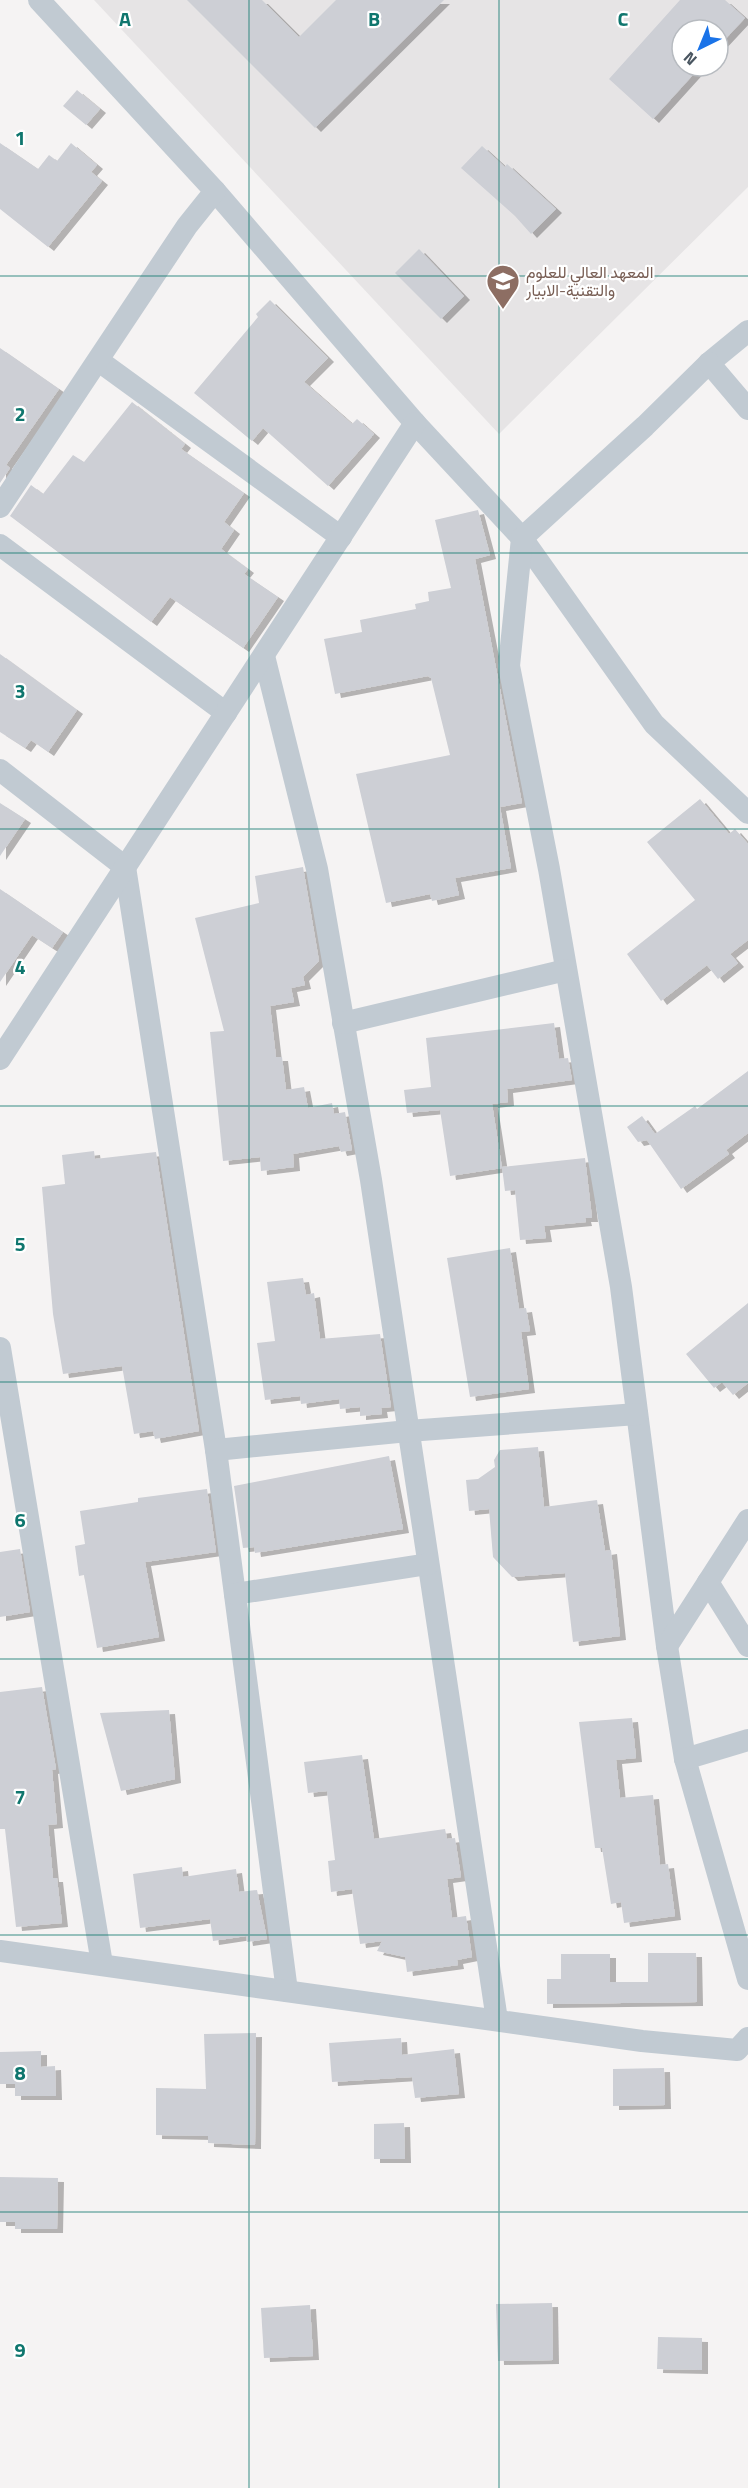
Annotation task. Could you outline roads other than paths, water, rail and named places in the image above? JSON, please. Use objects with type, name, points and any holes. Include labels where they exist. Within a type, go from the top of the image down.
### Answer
[{"type":"street","points":[[39,0],[215,191],[415,423],[522,538],[654,724],[748,813]]},
{"type":"street","points":[[0,507],[187,226],[215,191]]},
{"type":"street","points":[[748,331],[709,363],[645,426],[522,538],[510,666],[621,1287],[667,1646],[685,1760],[748,1979]]},
{"type":"street","points":[[99,361],[341,537]]},
{"type":"street","points":[[709,363],[748,409]]},
{"type":"street","points":[[4,1045],[125,867],[415,423]]},
{"type":"street","points":[[0,545],[226,713]]},
{"type":"street","points":[[264,656],[317,869],[371,1180],[497,2020]]},
{"type":"street","points":[[0,771],[125,867],[216,1450],[287,1991]]},
{"type":"street","points":[[344,1023],[566,970]]},
{"type":"street","points":[[0,1348],[102,1964]]},
{"type":"street","points":[[216,1450],[408,1431],[637,1414]]},
{"type":"street","points":[[667,1646],[748,1520]]},
{"type":"street","points":[[235,1594],[428,1564]]},
{"type":"street","points":[[708,1582],[748,1646]]},
{"type":"street","points":[[685,1760],[748,1740]]},
{"type":"street","points":[[0,1952],[102,1964],[642,2041],[737,2050],[748,2038]]},
{"type":"place","name":"المعهد العالي للعلوم والتقنية-الابيار","points":[[503,310]]}]
